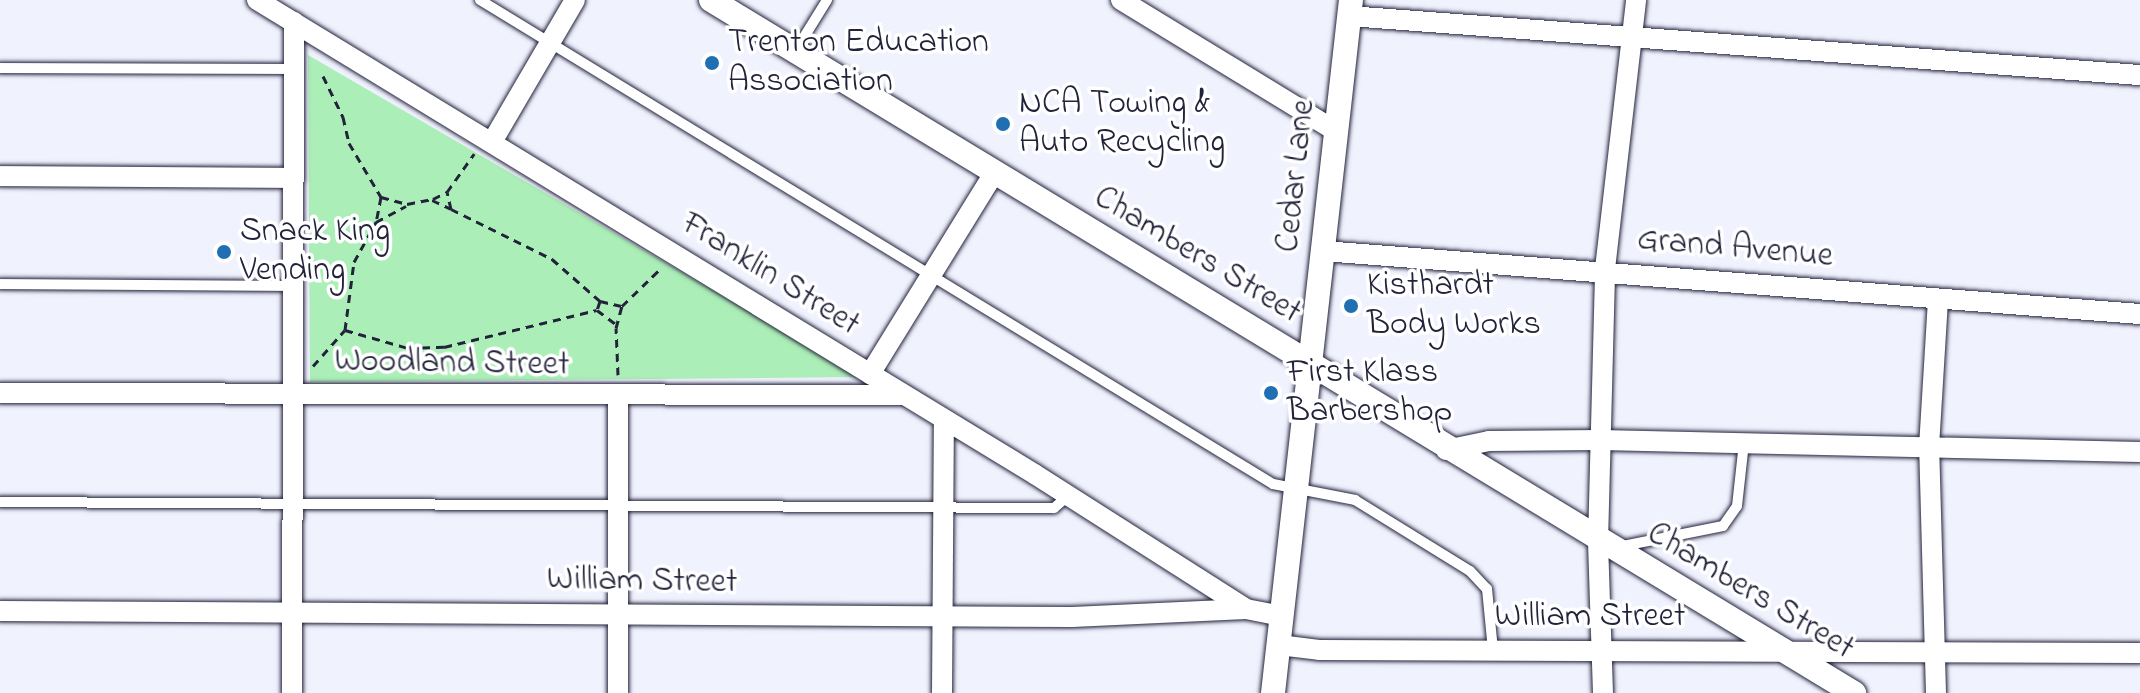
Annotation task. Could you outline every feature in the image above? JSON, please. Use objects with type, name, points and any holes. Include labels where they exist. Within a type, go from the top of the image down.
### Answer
[{"type":"street","name":"Franklin Street","points":[[257,0],[870,374],[1246,609]]},
{"type":"street","points":[[492,142],[575,0]]},
{"type":"street","name":"Chambers Street","points":[[711,0],[1446,450],[1854,693]]},
{"type":"street","points":[[1121,0],[1336,131]]},
{"type":"street","points":[[1603,693],[1604,545],[1600,440],[1605,269],[1636,0]]},
{"type":"street","points":[[1350,8],[2140,75]]},
{"type":"street","name":"Cedar Lane","points":[[1273,693],[1350,8]]},
{"type":"street","points":[[292,693],[294,22]]},
{"type":"street","points":[[870,374],[994,173]]},
{"type":"street","points":[[0,176],[294,178]]},
{"type":"street","name":"Grand Avenue","points":[[1323,251],[1605,269],[2140,314]]},
{"type":"street","points":[[1936,693],[1929,447],[1938,299]]},
{"type":"street","name":"Woodland Street","points":[[0,393],[618,398],[902,395]]},
{"type":"street","points":[[618,398],[618,693]]},
{"type":"street","points":[[942,693],[944,420]]},
{"type":"street","points":[[1446,450],[1489,441],[1600,440],[2140,452]]},
{"type":"street","name":"William Street","points":[[0,611],[1072,617],[1246,609],[1282,616]]},
{"type":"street","name":"William Street","points":[[1279,645],[1493,650],[2140,653]]},
{"type":"lane","points":[[480,0],[1273,484],[1296,492],[1355,500],[1470,571],[1487,589],[1493,650]]},
{"type":"lane","points":[[795,51],[827,0]]},
{"type":"lane","points":[[0,68],[294,69]]},
{"type":"lane","points":[[0,284],[294,286]]},
{"type":"lane","points":[[1604,545],[1723,526],[1737,506],[1744,443]]},
{"type":"lane","points":[[0,502],[618,503],[1054,508],[1068,496]]},
{"type":"path","points":[[312,367],[345,330],[354,262],[376,222],[381,197],[349,143],[343,117],[323,76]]},
{"type":"path","points":[[376,222],[410,204],[447,192],[474,154]]},
{"type":"path","points":[[447,192],[451,209]]},
{"type":"path","points":[[381,197],[410,204]]},
{"type":"path","points":[[430,200],[552,259],[600,301],[622,306]]},
{"type":"path","points":[[618,375],[617,325],[622,306],[660,268]]},
{"type":"path","points":[[597,310],[600,301]]},
{"type":"path","points":[[345,330],[408,348],[444,347],[597,310]]},
{"type":"path","points":[[597,310],[617,325]]},
{"type":"green space","points":[[308,55],[862,377],[310,382]]},
{"type":"place","name":"Trenton Education Association","points":[[712,63]]},
{"type":"place","name":"NCA Towing & Auto Recycling","points":[[1003,124]]},
{"type":"place","name":"Snack King Vending","points":[[224,252]]},
{"type":"place","name":"Kisthardt Body Works","points":[[1351,306]]},
{"type":"place","name":"First Klass Barbershop","points":[[1271,393]]}]
